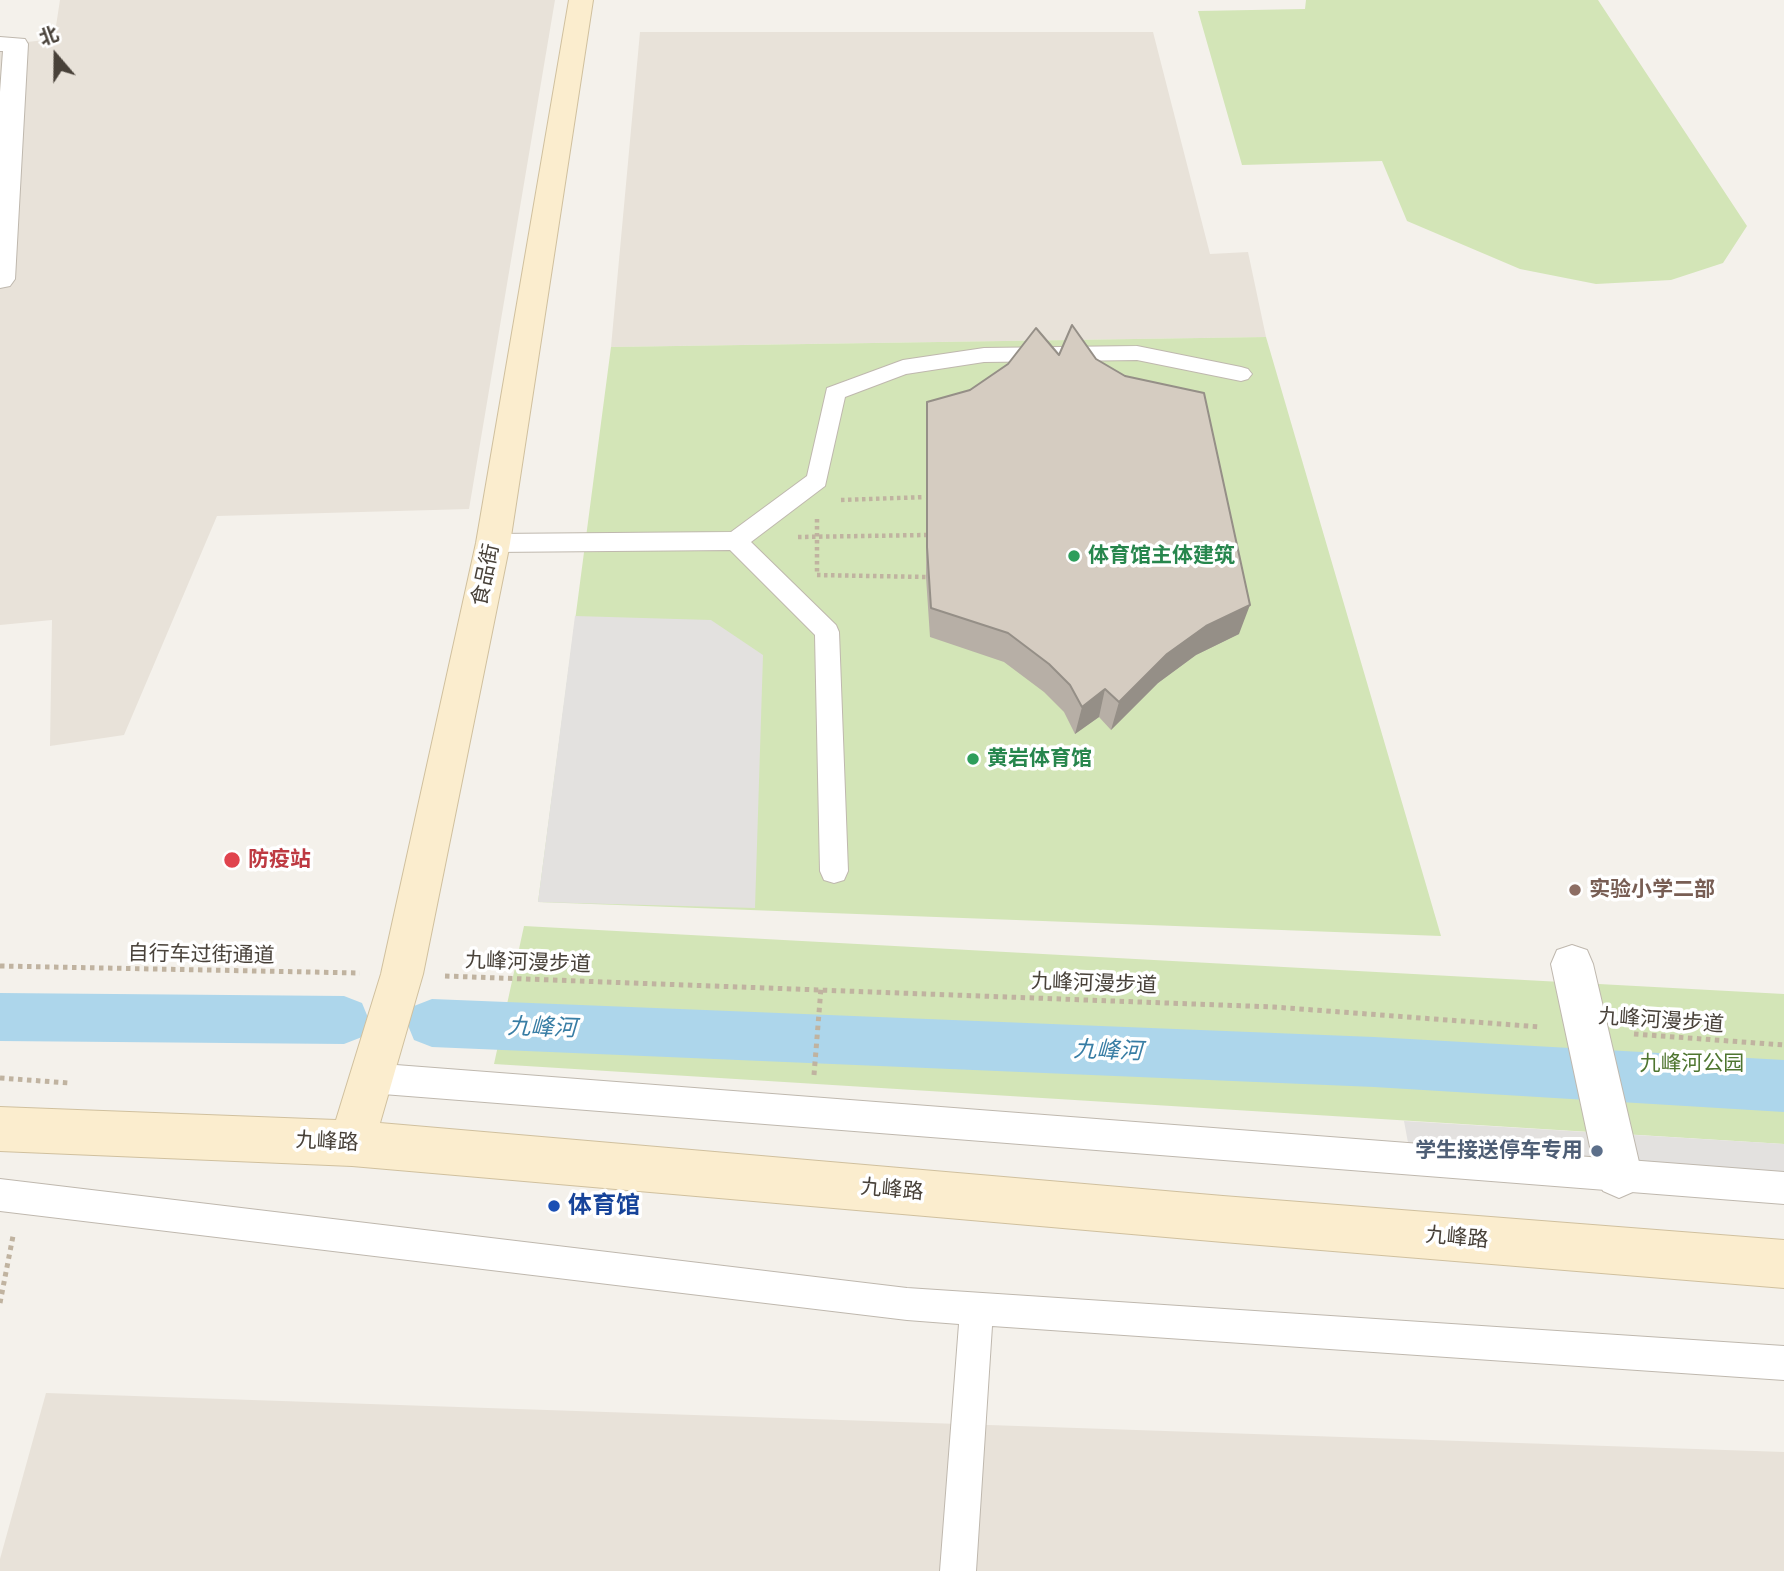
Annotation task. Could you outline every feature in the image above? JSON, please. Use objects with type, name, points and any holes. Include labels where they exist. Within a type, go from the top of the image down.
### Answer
[{"type":"street","name":"食品街","points":[[352,1143],[402,974],[493,542],[581,0]]},
{"type":"street","points":[[0,44],[16,44],[0,279]]},
{"type":"street","points":[[1572,964],[1619,1175]]},
{"type":"street","name":"九峰路","points":[[0,1129],[352,1143],[1223,1219],[1784,1264]]},
{"type":"lane","points":[[493,542],[736,541],[817,480],[835,393],[903,367],[984,355],[1137,353],[1241,374]]},
{"type":"lane","points":[[736,541],[827,632],[834,870]]},
{"type":"lane","points":[[370,1078],[1784,1188]]},
{"type":"lane","points":[[0,1195],[907,1304],[1784,1363]]},
{"type":"lane","points":[[958,1571],[977,1309]]},
{"type":"path","points":[[829,500],[925,497]]},
{"type":"path","points":[[817,513],[820,536],[817,575],[926,577]]},
{"type":"path","points":[[820,536],[927,535]]},
{"type":"path","name":"自行车过街通道","points":[[0,966],[402,974]]},
{"type":"path","name":"九峰河漫步道","points":[[402,974],[1274,1007],[1784,1045]]},
{"type":"path","points":[[811,1112],[821,988]]},
{"type":"shaded area","points":[[60,0],[555,0],[469,509],[217,516],[124,735],[50,746],[52,620],[0,625],[0,45],[54,39]]},
{"type":"shaded area","points":[[640,32],[1153,32],[1210,254],[1248,252],[1266,337],[611,347]]},
{"type":"shaded area","points":[[575,616],[711,620],[763,655],[755,908],[538,902]]},
{"type":"shaded area","name":"学生接送停车专用","points":[[1404,1121],[1784,1144],[1784,1188],[1411,1159]]},
{"type":"shaded area","points":[[46,1393],[1784,1452],[1784,1571],[0,1571],[0,1559]]},
{"type":"green space","points":[[1306,0],[1598,0],[1747,226],[1723,263],[1671,280],[1596,284],[1520,269],[1407,221],[1382,161],[1242,165],[1198,11],[1305,9]]},
{"type":"green space","name":"黄岩体育馆","points":[[1266,337],[1441,936],[538,902],[611,347]]},
{"type":"green space","name":"九峰河公园","points":[[524,926],[1784,994],[1784,1144],[494,1064]]},
{"type":"building","name":"体育馆主体建筑","points":[[1072,325],[1096,359],[1125,376],[1204,393],[1250,605],[1206,626],[1167,654],[1119,702],[1105,689],[1082,707],[1070,685],[1049,664],[1008,633],[931,608],[927,547],[927,402],[970,390],[1008,364],[1036,328],[1059,355]]},
{"type":"waterway","name":"九峰河","points":[[0,1017],[344,1020]]},
{"type":"waterway","name":"九峰河","points":[[432,1023],[1374,1062],[1784,1086]]},
{"type":"place","name":"体育馆主体建筑","points":[[1074,556]]},
{"type":"place","name":"黄岩体育馆","points":[[973,759]]},
{"type":"place","name":"防疫站","points":[[232,860]]},
{"type":"place","name":"实验小学二部","points":[[1575,890]]},
{"type":"place","name":"学生接送停车专用","points":[[1597,1151]]},
{"type":"place","name":"体育馆","points":[[554,1206]]}]
